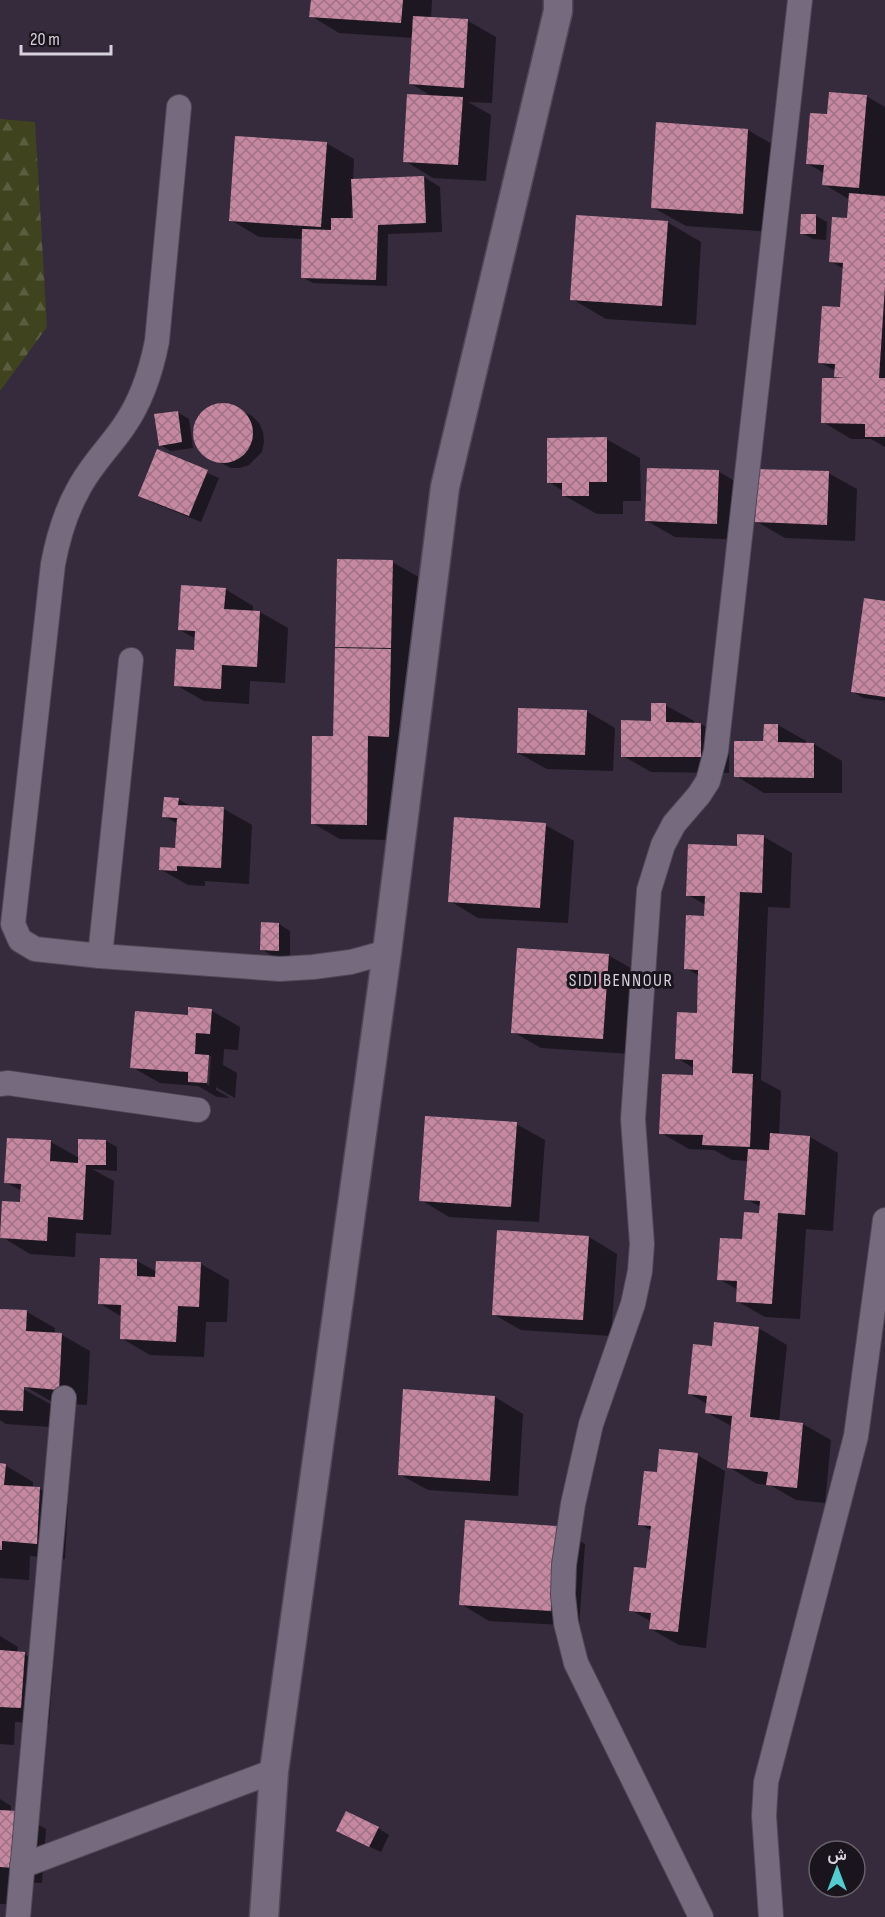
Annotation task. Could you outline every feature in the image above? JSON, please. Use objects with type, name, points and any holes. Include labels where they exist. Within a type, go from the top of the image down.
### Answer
[{"type":"street","points":[[264,1917],[274,1771],[387,952],[445,487],[555,22],[558,0]]},
{"type":"street","points":[[701,1917],[576,1663],[566,1623],[563,1595],[564,1565],[573,1504],[591,1424],[633,1304],[640,1271],[642,1244],[633,1119],[649,890],[663,845],[674,824],[708,781],[717,751],[800,0]]},
{"type":"street","points":[[179,107],[153,365],[135,409],[78,489],[58,538],[53,564],[13,915],[15,932],[27,945],[35,949],[280,969],[351,962],[387,952]]},
{"type":"street","points":[[100,956],[130,660]]},
{"type":"street","points":[[0,1084],[8,1083],[198,1110]]},
{"type":"street","points":[[771,1917],[764,1816],[766,1782],[856,1437],[885,1220]]},
{"type":"street","points":[[18,1917],[64,1398]]},
{"type":"street","points":[[22,1866],[274,1771]]},
{"type":"green space","points":[[0,119],[35,122],[47,327],[0,391]]},
{"type":"building","points":[[311,0],[403,0],[401,23],[309,17]]},
{"type":"building","points":[[413,16],[468,19],[464,88],[409,84]]},
{"type":"building","points":[[829,92],[867,95],[859,188],[822,185],[824,165],[806,164],[810,113],[827,114]]},
{"type":"building","points":[[407,94],[463,97],[458,165],[403,162]]},
{"type":"building","points":[[656,122],[748,129],[743,214],[651,208]]},
{"type":"building","points":[[235,136],[327,142],[321,227],[229,221]]},
{"type":"building","points":[[424,176],[426,223],[378,225],[376,280],[301,278],[302,229],[331,230],[331,218],[353,218],[351,179]]},
{"type":"building","points":[[849,193],[885,196],[885,286],[879,378],[885,378],[885,437],[865,437],[865,424],[821,423],[822,378],[845,378],[834,377],[835,364],[818,363],[822,306],[840,307],[843,263],[829,262],[832,217],[847,218]]},
{"type":"building","points":[[801,214],[816,214],[816,234],[800,234]]},
{"type":"building","points":[[576,215],[668,221],[662,306],[570,300]]},
{"type":"building","points":[[217,403],[229,403],[245,411],[251,421],[253,433],[251,445],[245,455],[229,463],[217,463],[201,455],[193,439],[193,427],[201,411]]},
{"type":"building","points":[[178,411],[182,442],[159,446],[154,414]]},
{"type":"building","points":[[607,437],[607,482],[589,482],[589,496],[562,496],[562,483],[547,483],[547,438]]},
{"type":"building","points":[[157,449],[208,470],[189,516],[138,496]]},
{"type":"building","points":[[647,468],[719,470],[717,524],[645,521]]},
{"type":"building","points":[[757,469],[829,471],[827,525],[755,522]]},
{"type":"building","points":[[337,559],[393,560],[391,648],[335,647]]},
{"type":"building","points":[[181,585],[226,588],[224,609],[260,611],[257,667],[222,665],[221,689],[174,686],[176,649],[194,650],[195,631],[178,630]]},
{"type":"building","points":[[864,598],[885,601],[885,697],[851,692]]},
{"type":"building","points":[[335,648],[391,649],[389,737],[368,736],[367,825],[311,824],[312,736],[333,736]]},
{"type":"building","points":[[651,703],[666,703],[666,722],[701,723],[701,757],[621,757],[621,720],[651,721]]},
{"type":"building","points":[[518,708],[587,710],[585,755],[517,753]]},
{"type":"building","points":[[764,724],[778,724],[778,742],[814,743],[814,778],[734,777],[734,741],[763,741]]},
{"type":"building","points":[[164,797],[179,798],[178,805],[224,807],[221,868],[177,866],[177,871],[159,870],[160,847],[175,848],[177,818],[162,817]]},
{"type":"building","points":[[454,817],[546,823],[540,908],[448,902]]},
{"type":"building","points":[[737,834],[764,835],[762,893],[740,892],[732,1073],[753,1074],[750,1147],[702,1145],[703,1135],[659,1134],[662,1074],[693,1075],[693,1060],[675,1059],[677,1012],[697,1013],[698,970],[684,969],[686,915],[704,916],[705,896],[686,896],[688,844],[737,846]]},
{"type":"building","points":[[261,922],[279,923],[279,951],[260,950]]},
{"type":"building","points":[[517,948],[609,954],[603,1039],[511,1033]]},
{"type":"building","points":[[188,1007],[212,1009],[210,1034],[196,1033],[195,1054],[209,1055],[207,1083],[188,1082],[188,1072],[130,1068],[135,1011],[188,1015]]},
{"type":"building","points":[[425,1116],[517,1122],[511,1207],[419,1201]]},
{"type":"building","points":[[770,1133],[810,1136],[805,1215],[778,1213],[772,1304],[736,1302],[737,1281],[717,1280],[720,1238],[742,1239],[744,1212],[759,1213],[760,1201],[744,1200],[748,1149],[769,1150]]},
{"type":"building","points":[[7,1138],[51,1140],[50,1161],[78,1163],[78,1139],[106,1140],[106,1165],[86,1165],[83,1220],[48,1217],[47,1241],[0,1238],[2,1201],[20,1202],[21,1184],[4,1183]]},
{"type":"building","points":[[497,1230],[589,1236],[583,1320],[492,1315]]},
{"type":"building","points":[[100,1258],[137,1259],[137,1276],[155,1277],[156,1261],[201,1262],[199,1307],[178,1306],[176,1342],[120,1339],[121,1305],[98,1304]]},
{"type":"building","points":[[0,1309],[27,1310],[26,1331],[62,1333],[59,1390],[24,1387],[23,1411],[0,1410]]},
{"type":"building","points":[[714,1322],[759,1327],[750,1417],[803,1423],[797,1488],[766,1485],[768,1472],[727,1468],[732,1416],[705,1413],[707,1396],[688,1394],[693,1344],[712,1346]]},
{"type":"building","points":[[403,1389],[495,1396],[490,1481],[398,1475]]},
{"type":"building","points":[[659,1449],[698,1453],[678,1632],[649,1629],[651,1613],[629,1611],[634,1567],[646,1568],[651,1526],[638,1525],[644,1471],[657,1472]]},
{"type":"building","points":[[0,1463],[6,1464],[4,1485],[40,1487],[37,1544],[2,1541],[2,1550],[0,1550]]},
{"type":"building","points":[[465,1520],[557,1526],[551,1611],[459,1605]]},
{"type":"building","points":[[0,1650],[25,1652],[21,1708],[0,1707]]},
{"type":"building","points":[[0,1810],[18,1811],[14,1868],[0,1867]]},
{"type":"building","points":[[346,1811],[379,1827],[369,1847],[336,1831]]},
{"type":"district","name":"SIDI BENNOUR","points":[[621,980]]}]
